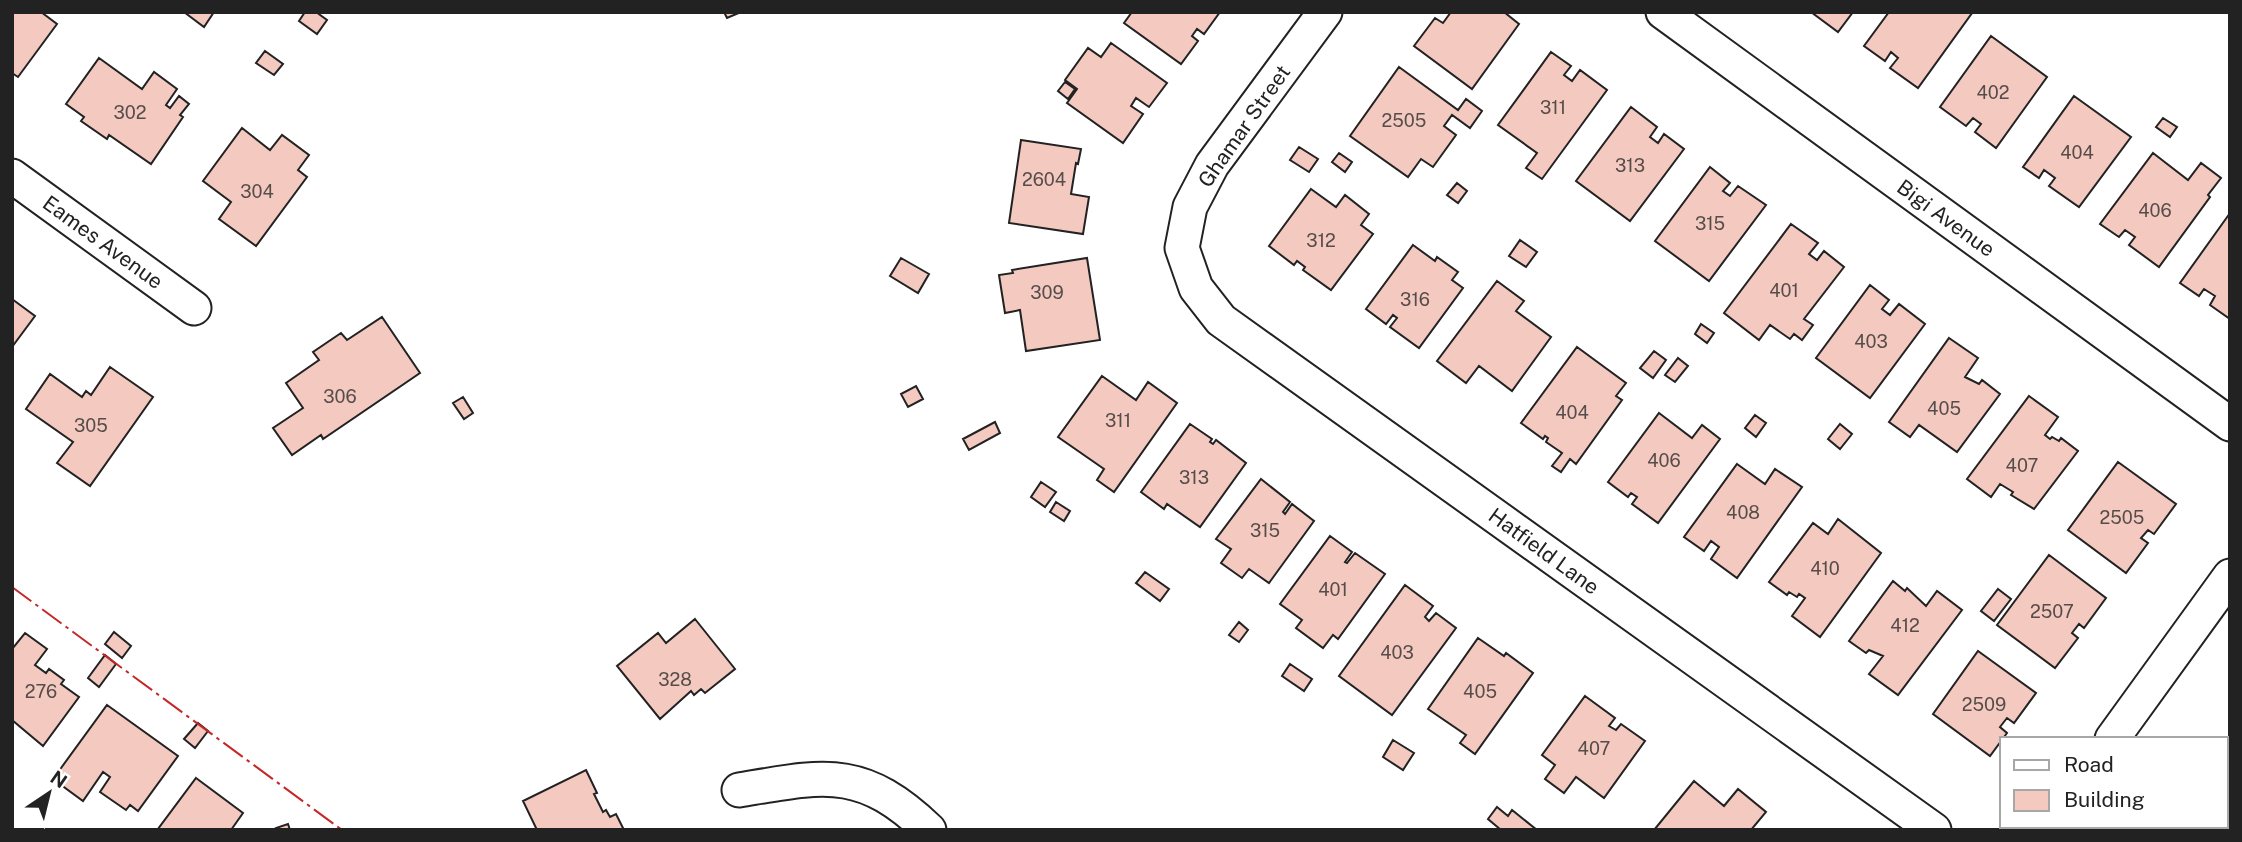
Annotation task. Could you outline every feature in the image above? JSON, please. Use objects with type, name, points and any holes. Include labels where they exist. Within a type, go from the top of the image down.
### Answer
[{"type":"street","name":"Ghamar Street","points":[[1182,248],[1190,207],[1212,166],[1325,12]]},
{"type":"street","name":"Bigi Avenue","points":[[1663,12],[2230,424]]},
{"type":"street","name":"Eames Avenue","points":[[12,176],[194,308]]},
{"type":"street","name":"Hatfield Lane","points":[[1182,248],[1196,288],[1222,320],[1934,830]]},
{"type":"street","points":[[2113,737],[2230,576]]},
{"type":"street","points":[[739,790],[826,778],[849,781],[878,790],[900,804],[929,830]]},
{"type":"building","points":[[12,12],[41,12],[57,24],[18,77],[12,73]]},
{"type":"building","points":[[184,12],[214,12],[204,27]]},
{"type":"building","points":[[305,12],[316,12],[327,20],[317,34],[299,21]]},
{"type":"building","points":[[724,12],[741,12],[727,18]]},
{"type":"building","points":[[1132,12],[1220,12],[1204,34],[1197,29],[1192,36],[1198,41],[1181,64],[1124,23]]},
{"type":"building","points":[[1451,12],[1504,12],[1519,24],[1472,89],[1414,46],[1435,18],[1443,23]]},
{"type":"building","points":[[1811,12],[1853,12],[1838,32]]},
{"type":"building","points":[[1889,12],[1972,13],[1918,88],[1890,68],[1898,58],[1891,52],[1885,61],[1864,46]]},
{"type":"building","points":[[1991,36],[2047,77],[1996,148],[1975,132],[1981,124],[1973,118],[1966,126],[1940,107]]},
{"type":"building","points":[[1111,43],[1167,83],[1149,107],[1136,98],[1131,106],[1143,114],[1123,143],[1067,103],[1077,89],[1065,80],[1088,48],[1101,57]]},
{"type":"building","points":[[265,51],[283,64],[274,75],[256,63]]},
{"type":"building","points":[[1551,52],[1571,66],[1564,75],[1572,81],[1580,70],[1607,90],[1542,179],[1526,168],[1537,153],[1498,125]]},
{"type":"building","points":[[99,58],[142,89],[154,72],[177,89],[166,105],[170,108],[179,96],[189,104],[151,164],[109,135],[107,139],[81,121],[84,117],[66,104]]},
{"type":"building","points":[[1399,67],[1458,110],[1466,99],[1482,111],[1470,128],[1452,115],[1444,126],[1456,135],[1433,167],[1421,159],[1408,177],[1350,136]]},
{"type":"building","points":[[1065,82],[1075,89],[1068,99],[1058,91]]},
{"type":"building","points":[[2074,96],[2131,137],[2079,207],[2049,186],[2055,178],[2044,170],[2039,178],[2023,167]]},
{"type":"building","points":[[1631,107],[1657,127],[1650,137],[1658,143],[1664,134],[1684,149],[1630,221],[1576,181]]},
{"type":"building","points":[[2163,118],[2177,127],[2170,137],[2156,127]]},
{"type":"building","points":[[242,128],[270,150],[282,135],[309,155],[298,170],[307,177],[256,246],[219,219],[231,202],[203,181]]},
{"type":"building","points":[[1021,140],[1081,149],[1071,194],[1089,197],[1083,234],[1009,223]]},
{"type":"building","points":[[1299,147],[1318,159],[1309,172],[1290,160]]},
{"type":"building","points":[[1339,153],[1352,162],[1345,172],[1332,162]]},
{"type":"building","points":[[2153,153],[2188,180],[2201,163],[2221,178],[2159,267],[2129,245],[2135,237],[2125,230],[2119,237],[2100,224]]},
{"type":"building","points":[[1710,167],[1730,183],[1723,191],[1730,196],[1738,186],[1766,205],[1709,281],[1655,241]]},
{"type":"building","points":[[1457,183],[1467,191],[1458,203],[1447,195]]},
{"type":"building","points":[[1311,189],[1336,207],[1345,195],[1369,214],[1361,225],[1373,234],[1331,290],[1303,270],[1305,267],[1297,261],[1294,265],[1269,246]]},
{"type":"building","points":[[2230,213],[2230,319],[2210,305],[2215,296],[2204,289],[2199,296],[2180,283]]},
{"type":"building","points":[[1791,224],[1818,243],[1809,254],[1817,260],[1824,251],[1844,267],[1804,319],[1813,325],[1802,340],[1794,334],[1790,339],[1770,325],[1759,340],[1724,313]]},
{"type":"building","points":[[1520,240],[1537,252],[1526,267],[1509,256]]},
{"type":"building","points":[[1413,245],[1435,261],[1437,257],[1458,272],[1452,280],[1463,288],[1419,348],[1390,327],[1397,318],[1393,315],[1386,324],[1366,309]]},
{"type":"building","points":[[901,258],[929,274],[918,293],[890,276]]},
{"type":"building","points":[[1087,258],[1100,340],[1026,351],[1020,310],[1005,313],[999,275],[1013,273],[1012,270]]},
{"type":"building","points":[[1497,281],[1524,301],[1516,311],[1551,337],[1512,391],[1479,366],[1466,383],[1437,361]]},
{"type":"building","points":[[1870,285],[1889,300],[1882,309],[1890,315],[1899,304],[1925,324],[1870,398],[1816,358]]},
{"type":"building","points":[[12,299],[35,316],[12,347]]},
{"type":"building","points":[[382,317],[420,373],[323,439],[321,435],[292,455],[273,428],[303,408],[286,383],[319,360],[313,352],[341,333],[347,340]]},
{"type":"building","points":[[1701,324],[1714,333],[1707,343],[1695,334]]},
{"type":"building","points":[[1949,338],[1978,358],[1965,377],[1979,384],[1982,380],[2000,394],[1957,452],[1919,425],[1910,437],[1889,422]]},
{"type":"building","points":[[1577,347],[1626,383],[1616,396],[1622,400],[1576,464],[1570,459],[1561,472],[1552,466],[1562,453],[1546,442],[1548,438],[1545,436],[1543,439],[1521,423]]},
{"type":"building","points":[[1654,351],[1666,360],[1653,378],[1640,368]]},
{"type":"building","points":[[1678,358],[1688,366],[1675,382],[1665,375]]},
{"type":"building","points":[[110,367],[153,397],[90,486],[57,463],[73,442],[26,409],[50,374],[82,397],[86,391],[91,395]]},
{"type":"building","points":[[1102,376],[1136,400],[1148,382],[1177,403],[1114,492],[1097,480],[1104,469],[1058,437]]},
{"type":"building","points":[[916,386],[923,399],[908,407],[901,394]]},
{"type":"building","points":[[2029,396],[2058,417],[2045,435],[2059,441],[2061,438],[2078,451],[2034,509],[2011,495],[2013,492],[2000,484],[1991,497],[1967,479]]},
{"type":"building","points":[[463,397],[473,413],[464,419],[453,403]]},
{"type":"building","points":[[1659,413],[1692,438],[1702,425],[1720,439],[1658,523],[1632,504],[1637,497],[1631,493],[1628,497],[1608,482]]},
{"type":"building","points":[[1755,415],[1766,423],[1756,437],[1745,428]]},
{"type":"building","points":[[995,422],[1000,433],[969,450],[963,439]]},
{"type":"building","points":[[1190,424],[1212,439],[1210,442],[1213,444],[1216,440],[1246,463],[1200,527],[1167,504],[1164,509],[1141,492]]},
{"type":"building","points":[[1840,424],[1852,434],[1840,449],[1828,439]]},
{"type":"building","points":[[2118,462],[2176,504],[2154,534],[2148,530],[2141,538],[2148,543],[2126,573],[2068,530]]},
{"type":"building","points":[[1737,464],[1765,484],[1775,469],[1802,487],[1737,578],[1711,559],[1719,547],[1711,541],[1704,551],[1684,537]]},
{"type":"building","points":[[1261,479],[1290,502],[1283,512],[1285,514],[1292,504],[1314,521],[1269,583],[1249,569],[1242,578],[1221,563],[1231,549],[1216,539]]},
{"type":"building","points":[[1041,482],[1056,492],[1045,507],[1031,497]]},
{"type":"building","points":[[1056,502],[1070,511],[1064,521],[1050,512]]},
{"type":"building","points":[[1838,519],[1881,553],[1820,637],[1792,616],[1805,598],[1789,592],[1787,595],[1769,582],[1813,523],[1828,534]]},
{"type":"building","points":[[1330,536],[1352,552],[1345,562],[1355,553],[1385,574],[1338,639],[1333,635],[1323,648],[1296,628],[1302,620],[1280,604]]},
{"type":"building","points":[[2049,555],[2106,598],[2084,628],[2079,624],[2072,633],[2078,638],[2055,668],[1997,625]]},
{"type":"building","points":[[1145,572],[1169,589],[1160,601],[1136,583]]},
{"type":"building","points":[[1893,581],[1905,591],[1907,588],[1926,606],[1937,591],[1962,610],[1898,695],[1869,674],[1883,656],[1869,650],[1866,653],[1849,641]]},
{"type":"building","points":[[1405,585],[1433,606],[1425,617],[1429,621],[1436,613],[1456,628],[1392,715],[1339,676]]},
{"type":"building","points":[[1998,589],[2011,599],[1994,621],[1981,611]]},
{"type":"building","points":[[695,619],[735,669],[705,693],[701,689],[694,695],[691,691],[660,719],[617,666],[658,633],[666,643]]},
{"type":"building","points":[[1239,622],[1248,630],[1239,642],[1229,635]]},
{"type":"building","points":[[114,632],[131,646],[122,658],[105,644]]},
{"type":"building","points":[[25,633],[47,649],[35,665],[46,673],[49,669],[64,680],[61,684],[79,697],[43,746],[12,720],[12,649]]},
{"type":"building","points":[[1478,638],[1504,656],[1506,653],[1533,673],[1475,754],[1460,743],[1466,735],[1428,709]]},
{"type":"building","points":[[1978,651],[2036,693],[2014,723],[2007,718],[2000,727],[2007,733],[2000,737],[2000,742],[1990,756],[1933,714]]},
{"type":"building","points":[[105,655],[116,664],[99,687],[88,678]]},
{"type":"building","points":[[1290,664],[1312,679],[1304,691],[1282,676]]},
{"type":"building","points":[[1585,696],[1615,718],[1609,726],[1616,730],[1621,724],[1645,741],[1604,798],[1576,777],[1564,793],[1545,779],[1555,765],[1542,755]]},
{"type":"building","points":[[107,705],[178,756],[138,811],[130,805],[126,810],[100,792],[110,777],[103,772],[83,801],[53,779]]},
{"type":"building","points":[[198,723],[208,731],[195,748],[184,739]]},
{"type":"building","points":[[1393,740],[1414,753],[1403,770],[1383,757]]},
{"type":"building","points":[[2230,764],[2230,827],[2228,826]]},
{"type":"building","points":[[586,770],[603,812],[606,810],[610,817],[616,814],[624,830],[537,830],[523,801]]},
{"type":"building","points":[[196,778],[243,813],[231,830],[158,829]]},
{"type":"building","points":[[1694,781],[1724,806],[1738,789],[1766,812],[1751,830],[1654,830]]},
{"type":"building","points":[[1497,807],[1508,816],[1512,810],[1537,830],[1501,830],[1488,819]]},
{"type":"building","points":[[288,824],[290,830],[276,828]]},
{"type":"building","points":[[2186,828],[2188,830],[2161,830]]},
{"type":"power","points":[[12,587],[342,830]]}]
